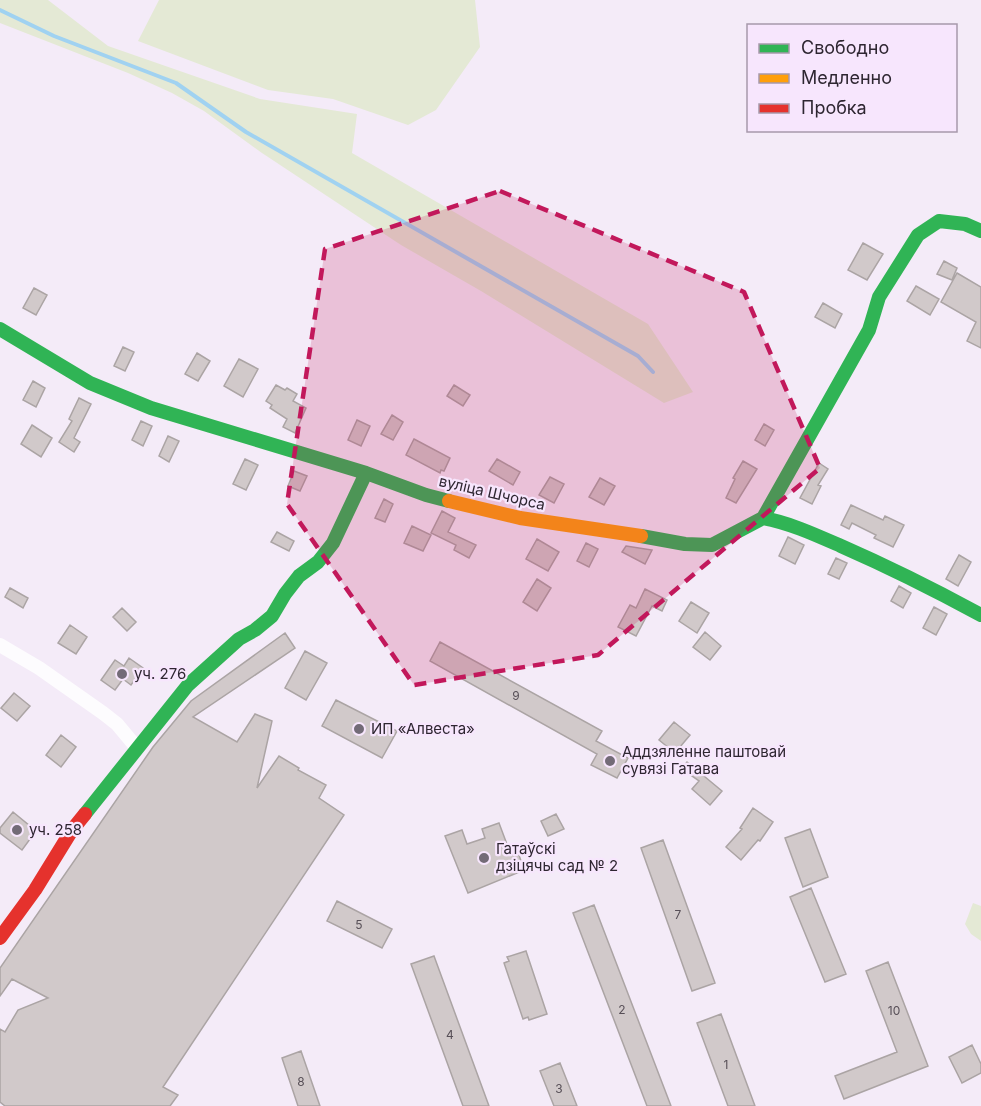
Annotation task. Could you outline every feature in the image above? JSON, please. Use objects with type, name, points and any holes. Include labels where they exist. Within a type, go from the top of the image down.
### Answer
[{"type":"street","points":[[981,231],[965,224],[939,221],[918,235],[879,297],[869,330],[763,518],[790,524],[856,553],[981,615]]},
{"type":"street","name":"вуліца Шчорса","points":[[0,329],[90,383],[151,408],[366,473],[426,495],[520,518],[685,544],[712,545],[763,518]]},
{"type":"street","points":[[0,938],[35,890],[72,830],[188,686],[239,639],[272,616],[299,576],[318,562],[333,543],[366,473]]},
{"type":"street","points":[[0,645],[39,668],[103,713],[117,724],[137,748]]},
{"type":"highlighted area","points":[[500,191],[744,292],[820,468],[598,655],[414,685],[287,504],[325,249]]},
{"type":"green space","points":[[0,0],[48,0],[108,46],[260,99],[357,114],[352,153],[648,324],[693,392],[664,403],[401,245],[262,153],[204,111],[128,73],[0,23]]},
{"type":"green space","points":[[159,0],[475,0],[480,47],[436,110],[408,125],[333,99],[268,90],[138,41]]},
{"type":"green space","points":[[973,903],[981,906],[981,941],[971,934],[965,924]]},
{"type":"building","points":[[863,243],[883,254],[867,280],[848,270]]},
{"type":"building","points":[[944,261],[957,268],[952,280],[937,274]]},
{"type":"building","points":[[957,273],[981,287],[981,348],[967,341],[976,322],[941,302]]},
{"type":"building","points":[[916,286],[939,299],[930,315],[907,301]]},
{"type":"building","points":[[34,288],[47,295],[36,315],[23,308]]},
{"type":"building","points":[[823,303],[842,314],[835,328],[815,317]]},
{"type":"building","points":[[123,347],[134,352],[125,371],[114,366]]},
{"type":"building","points":[[197,353],[210,361],[198,381],[185,374]]},
{"type":"building","points":[[239,359],[258,369],[243,397],[224,386]]},
{"type":"building","points":[[33,381],[45,388],[36,407],[23,400]]},
{"type":"building","points":[[276,385],[297,394],[293,401],[306,408],[295,433],[283,427],[287,419],[270,408],[272,405],[266,401]]},
{"type":"building","points":[[454,385],[470,395],[463,406],[447,396]]},
{"type":"building","points":[[79,398],[91,404],[74,438],[80,442],[74,452],[59,442],[72,421],[69,419]]},
{"type":"building","points":[[392,415],[403,422],[393,440],[381,434]]},
{"type":"building","points":[[357,420],[370,426],[361,446],[348,440]]},
{"type":"building","points":[[141,421],[152,426],[143,446],[132,440]]},
{"type":"building","points":[[764,424],[774,430],[765,446],[755,440]]},
{"type":"building","points":[[32,425],[52,438],[41,457],[21,444]]},
{"type":"building","points":[[168,436],[179,441],[169,462],[159,456]]},
{"type":"building","points":[[414,439],[450,458],[444,471],[441,470],[440,473],[406,455]]},
{"type":"building","points":[[245,459],[258,465],[246,490],[233,484]]},
{"type":"building","points":[[497,459],[520,472],[513,485],[489,471]]},
{"type":"building","points":[[743,461],[757,469],[736,503],[726,498],[735,479],[733,478]]},
{"type":"building","points":[[819,463],[828,469],[818,485],[821,486],[812,504],[800,498]]},
{"type":"building","points":[[294,471],[307,476],[300,491],[288,486]]},
{"type":"building","points":[[550,477],[564,484],[554,503],[539,495]]},
{"type":"building","points":[[600,478],[615,486],[604,505],[589,497]]},
{"type":"building","points":[[384,499],[393,504],[385,522],[375,518]]},
{"type":"building","points":[[851,505],[883,520],[885,516],[904,525],[893,547],[874,538],[876,535],[852,523],[849,529],[841,525]]},
{"type":"building","points":[[442,511],[455,518],[448,532],[476,545],[469,558],[454,550],[456,545],[431,533]]},
{"type":"building","points":[[412,526],[431,535],[423,551],[404,543]]},
{"type":"building","points":[[277,532],[294,541],[289,551],[271,542]]},
{"type":"building","points":[[788,537],[804,545],[795,564],[779,556]]},
{"type":"building","points":[[537,539],[559,552],[548,571],[526,559]]},
{"type":"building","points":[[586,543],[598,549],[589,567],[577,561]]},
{"type":"building","points":[[626,546],[652,550],[645,564],[622,552]]},
{"type":"building","points":[[959,555],[971,562],[958,586],[946,579]]},
{"type":"building","points":[[836,558],[847,563],[839,579],[828,574]]},
{"type":"building","points":[[537,579],[551,588],[537,611],[523,602]]},
{"type":"building","points":[[899,586],[911,593],[903,608],[891,601]]},
{"type":"building","points":[[10,588],[28,598],[23,608],[5,597]]},
{"type":"building","points":[[645,589],[667,600],[662,611],[652,606],[636,636],[618,627],[630,605],[636,608]]},
{"type":"building","points":[[691,602],[709,613],[697,633],[679,621]]},
{"type":"building","points":[[934,607],[947,614],[936,635],[923,628]]},
{"type":"building","points":[[122,608],[136,622],[127,631],[113,617]]},
{"type":"building","points":[[70,625],[87,637],[76,654],[58,643]]},
{"type":"building","points":[[705,632],[721,646],[710,660],[693,647]]},
{"type":"building","points":[[285,633],[295,648],[193,717],[237,742],[255,714],[272,721],[257,788],[279,756],[299,768],[298,770],[326,785],[319,798],[344,815],[163,1087],[178,1095],[170,1106],[5,1106],[0,1102],[0,1029],[5,1032],[18,1010],[48,998],[12,979],[0,996],[0,968],[153,747],[191,701]]},
{"type":"building","points":[[440,642],[602,731],[596,741],[628,758],[617,778],[591,765],[597,754],[430,661]]},
{"type":"building","points":[[305,651],[327,663],[306,700],[285,688]]},
{"type":"building","name":"уч. 276","points":[[129,658],[143,668],[131,685],[123,679],[115,690],[101,680],[115,660],[124,666]]},
{"type":"building","points":[[14,693],[30,706],[17,721],[1,708]]},
{"type":"building","name":"ИП «Алвеста»","points":[[336,700],[397,731],[382,758],[322,726]]},
{"type":"building","points":[[674,722],[690,735],[675,753],[659,740]]},
{"type":"building","points":[[61,735],[76,747],[61,767],[46,755]]},
{"type":"building","points":[[687,762],[722,791],[710,805],[692,789],[699,781],[682,769]]},
{"type":"building","points":[[753,808],[773,822],[760,841],[758,840],[741,860],[726,847],[742,829],[740,828]]},
{"type":"building","name":"уч. 258","points":[[13,812],[36,831],[22,850],[0,833],[0,828]]},
{"type":"building","points":[[556,814],[564,829],[548,836],[541,821]]},
{"type":"building","name":"Гатаўскі дзіцячы сад № 2","points":[[499,823],[511,855],[518,852],[524,870],[468,893],[445,836],[462,830],[467,844],[485,838],[482,829]]},
{"type":"building","points":[[810,829],[828,877],[803,887],[785,838]]},
{"type":"building","points":[[663,840],[715,983],[692,991],[641,848]]},
{"type":"building","points":[[811,888],[846,974],[825,982],[790,897]]},
{"type":"building","points":[[337,901],[392,929],[382,948],[327,921]]},
{"type":"building","points":[[594,905],[671,1106],[647,1106],[573,913]]},
{"type":"building","points":[[526,951],[547,1014],[529,1020],[528,1017],[523,1019],[504,963],[509,961],[507,957]]},
{"type":"building","points":[[434,956],[489,1106],[463,1106],[411,964]]},
{"type":"building","points":[[888,962],[928,1066],[844,1099],[835,1076],[897,1052],[866,971]]},
{"type":"building","points":[[721,1014],[755,1106],[728,1106],[697,1023]]},
{"type":"building","points":[[972,1045],[981,1064],[981,1073],[962,1083],[949,1057]]},
{"type":"building","points":[[301,1051],[320,1106],[298,1106],[282,1058]]},
{"type":"building","points":[[560,1063],[577,1106],[554,1106],[540,1071]]},
{"type":"waterway","points":[[0,10],[54,36],[176,83],[246,132],[638,356],[653,372]]},
{"type":"traffic: fast","points":[[763,518],[869,330],[879,297],[918,235],[939,221],[965,224],[981,231]]},
{"type":"traffic: fast","points":[[0,329],[90,383],[151,408],[366,473],[449,501]]},
{"type":"traffic: fast","points":[[85,814],[188,685],[239,639],[272,616],[299,576],[318,562],[333,543],[366,473]]},
{"type":"traffic: fast","points":[[641,536],[685,544],[712,545],[763,518],[773,520],[859,554],[981,615]]},
{"type":"traffic: slow","points":[[449,501],[520,518],[641,536]]},
{"type":"traffic: jam","points":[[0,938],[85,814]]},
{"type":"place","name":"уч. 276","points":[[122,674]]},
{"type":"place","name":"ИП «Алвеста»","points":[[359,729]]},
{"type":"place","name":"Аддзяленне паштовай сувязі Гатава","points":[[610,761]]},
{"type":"place","name":"уч. 258","points":[[17,830]]},
{"type":"place","name":"Гатаўскі дзіцячы сад № 2","points":[[484,858]]}]
